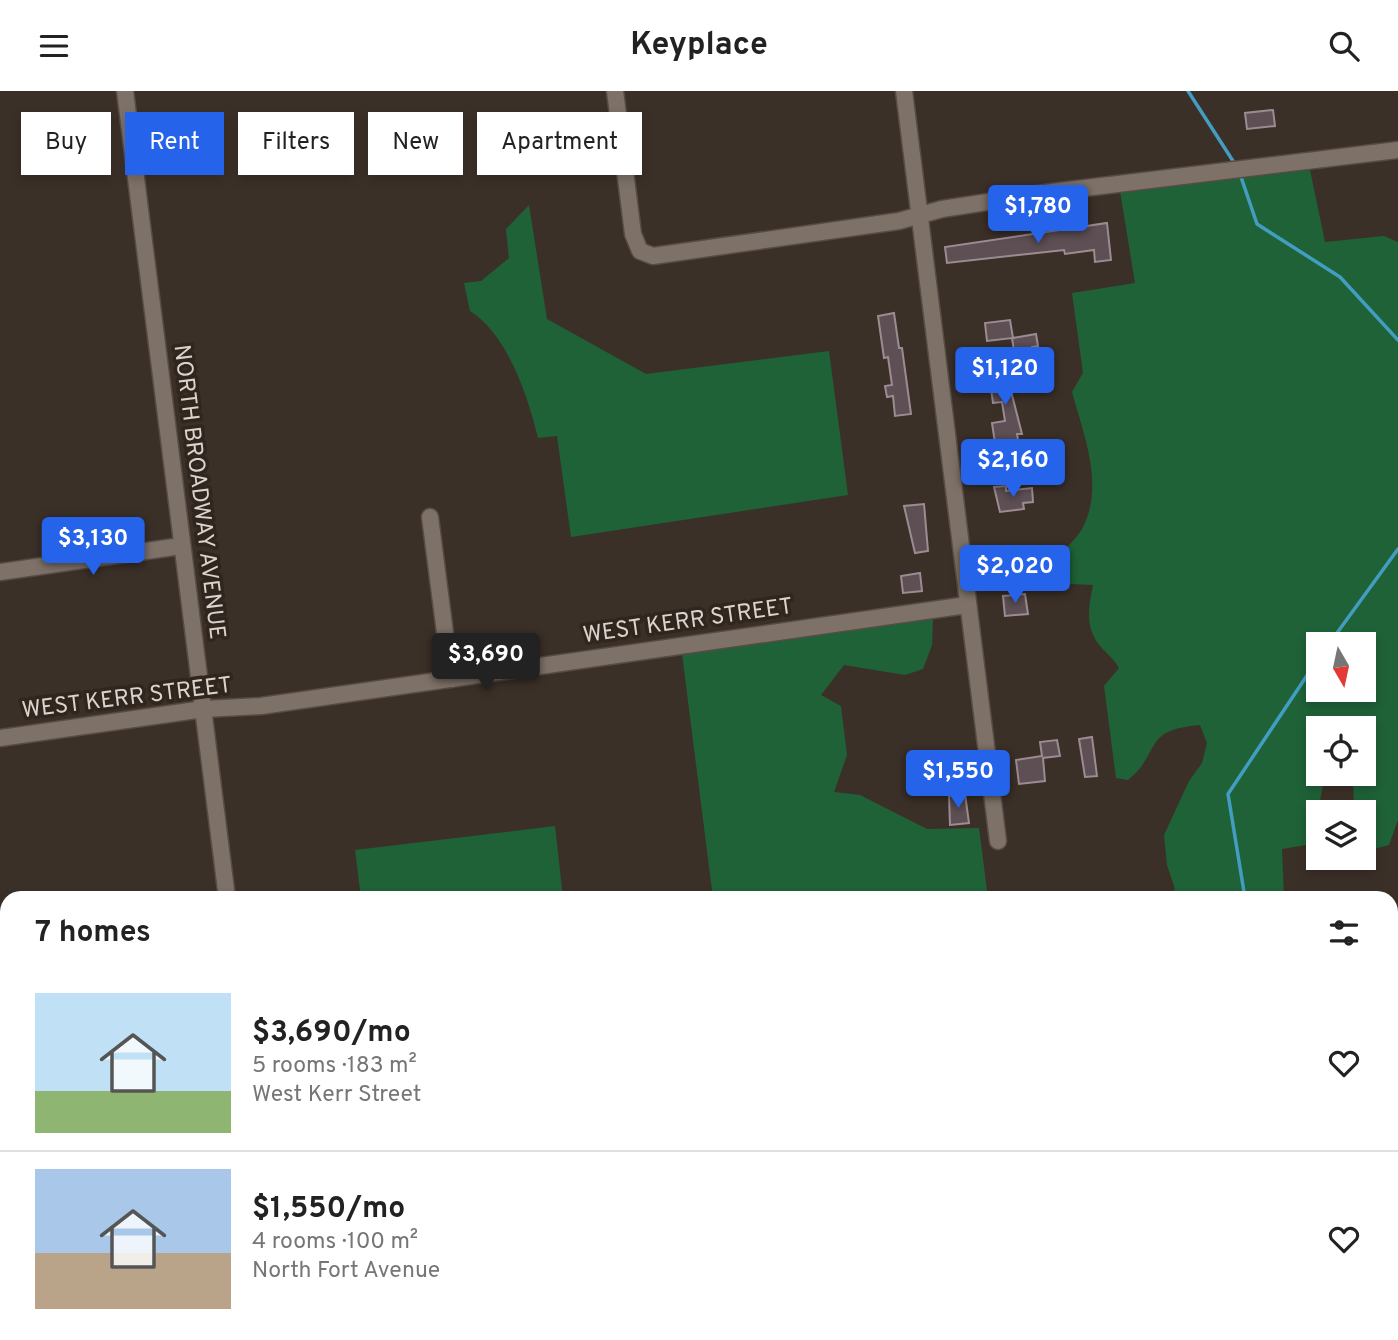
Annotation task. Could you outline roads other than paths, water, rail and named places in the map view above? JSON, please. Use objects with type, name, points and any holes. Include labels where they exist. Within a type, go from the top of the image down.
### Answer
[{"type":"street","name":"NORTH BROADWAY AVENUE","points":[[125,91],[226,891]]},
{"type":"street","points":[[615,91],[633,234],[640,251],[653,256],[919,216],[942,209],[1052,192],[1398,151]]},
{"type":"street","points":[[904,91],[998,841]]},
{"type":"street","points":[[430,517],[451,679]]},
{"type":"street","points":[[0,572],[181,546]]},
{"type":"street","name":"WEST KERR STREET","points":[[0,738],[204,709],[261,706],[967,605]]},
{"type":"waterway","points":[[1188,91],[1233,161]]},
{"type":"waterway","points":[[1240,174],[1257,224],[1340,277],[1398,340]]},
{"type":"waterway","points":[[1338,632],[1398,549]]},
{"type":"waterway","points":[[1244,891],[1228,794],[1306,677]]}]
